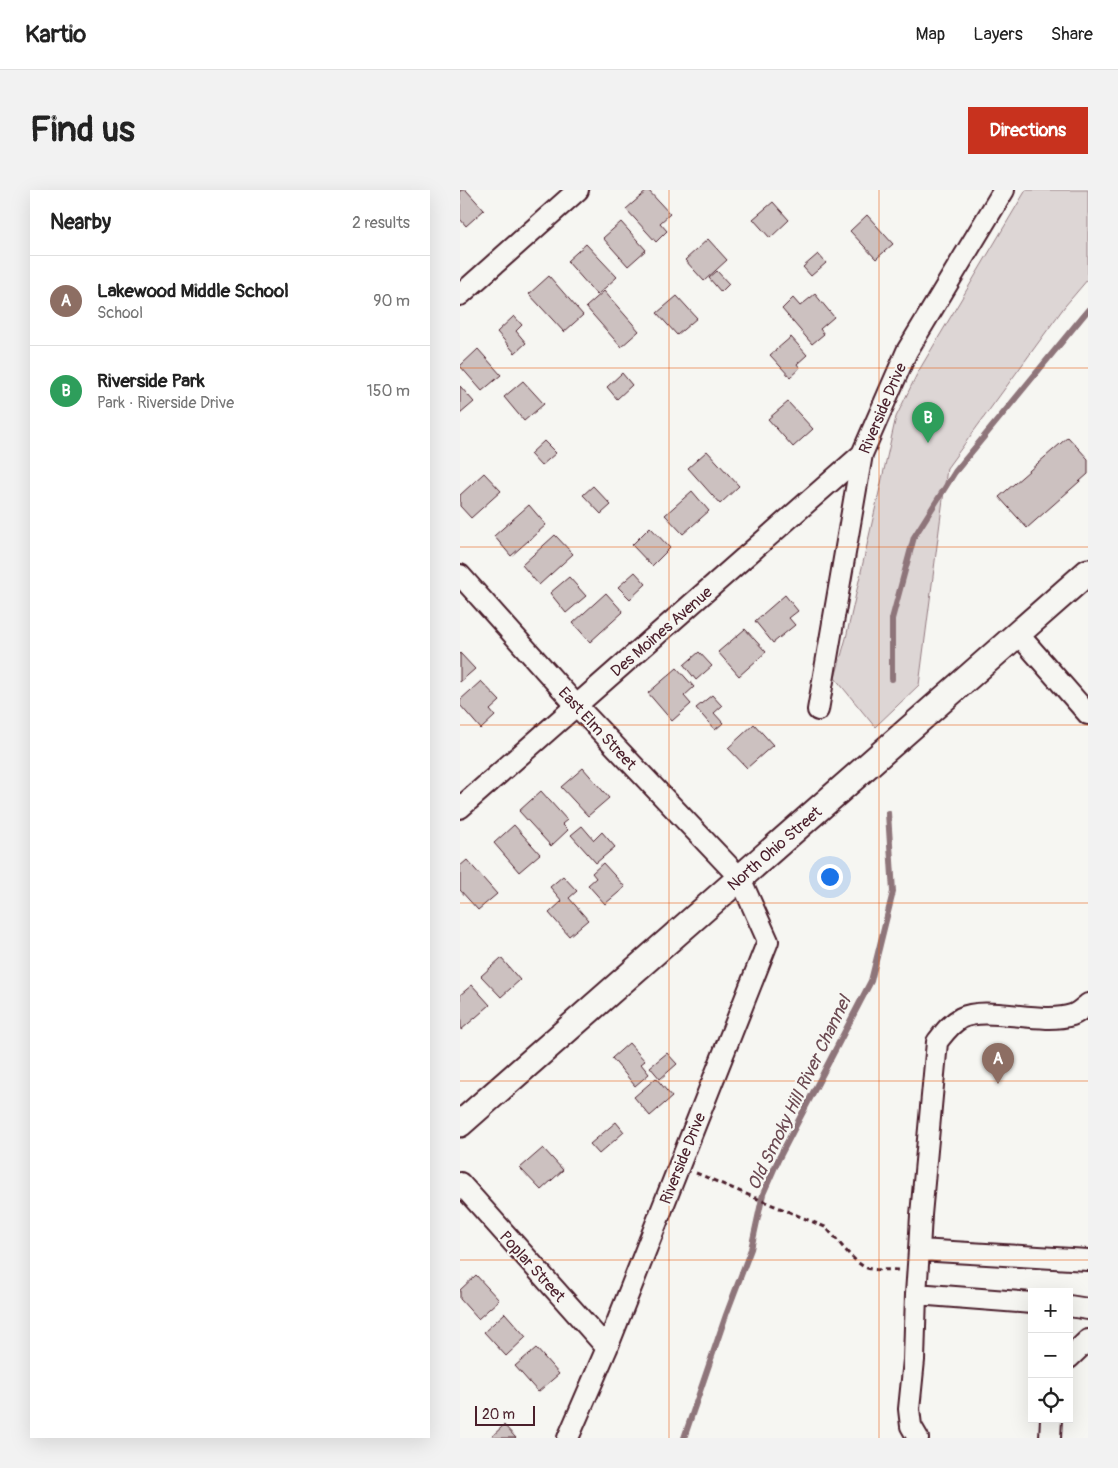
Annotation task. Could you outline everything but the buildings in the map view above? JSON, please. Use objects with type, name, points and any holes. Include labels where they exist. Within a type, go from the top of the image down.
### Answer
[{"type":"main road","name":"North Ohio Street","points":[[460,1124],[1088,572]]},
{"type":"street","points":[[460,295],[578,190]]},
{"type":"street","name":"Riverside Drive","points":[[818,710],[862,454],[906,351],[1004,190]]},
{"type":"street","name":"Des Moines Avenue","points":[[460,808],[862,454]]},
{"type":"street","name":"East Elm Street","points":[[460,575],[576,705],[740,878]]},
{"type":"street","points":[[1018,634],[1088,714]]},
{"type":"street","name":"Riverside Drive","points":[[568,1438],[607,1348],[768,941],[740,878]]},
{"type":"street","points":[[918,1438],[911,1426],[909,1409],[914,1360],[922,1207],[936,1042],[948,1027],[962,1017],[979,1014],[1051,1018],[1073,1015],[1088,1004]]},
{"type":"street","name":"Poplar Street","points":[[460,1183],[607,1348]]},
{"type":"street","points":[[919,1250],[1088,1260]]},
{"type":"street","points":[[916,1294],[1028,1303]]},
{"type":"street","points":[[1073,1307],[1088,1309]]},
{"type":"street","points":[[1073,1354],[1088,1340]]},
{"type":"street","points":[[1050,1438],[1051,1423]]},
{"type":"path","points":[[711,1180],[806,1220]]},
{"type":"shaded area","points":[[1026,190],[1088,190],[1088,279],[1065,306],[947,468],[919,685],[875,727],[835,678],[846,638],[896,417],[918,372]]},
{"type":"waterway","name":"Old Smoky Hill River Channel","points":[[892,679],[892,619],[914,537],[955,472],[1088,310]]},
{"type":"waterway","name":"Old Smoky Hill River Channel","points":[[684,1438],[726,1315],[751,1249],[763,1194],[778,1160],[871,981],[893,892],[888,813]]},
{"type":"place","name":"Riverside Park","points":[[928,443]]},
{"type":"place","name":"Lakewood Middle School","points":[[998,1084]]}]
